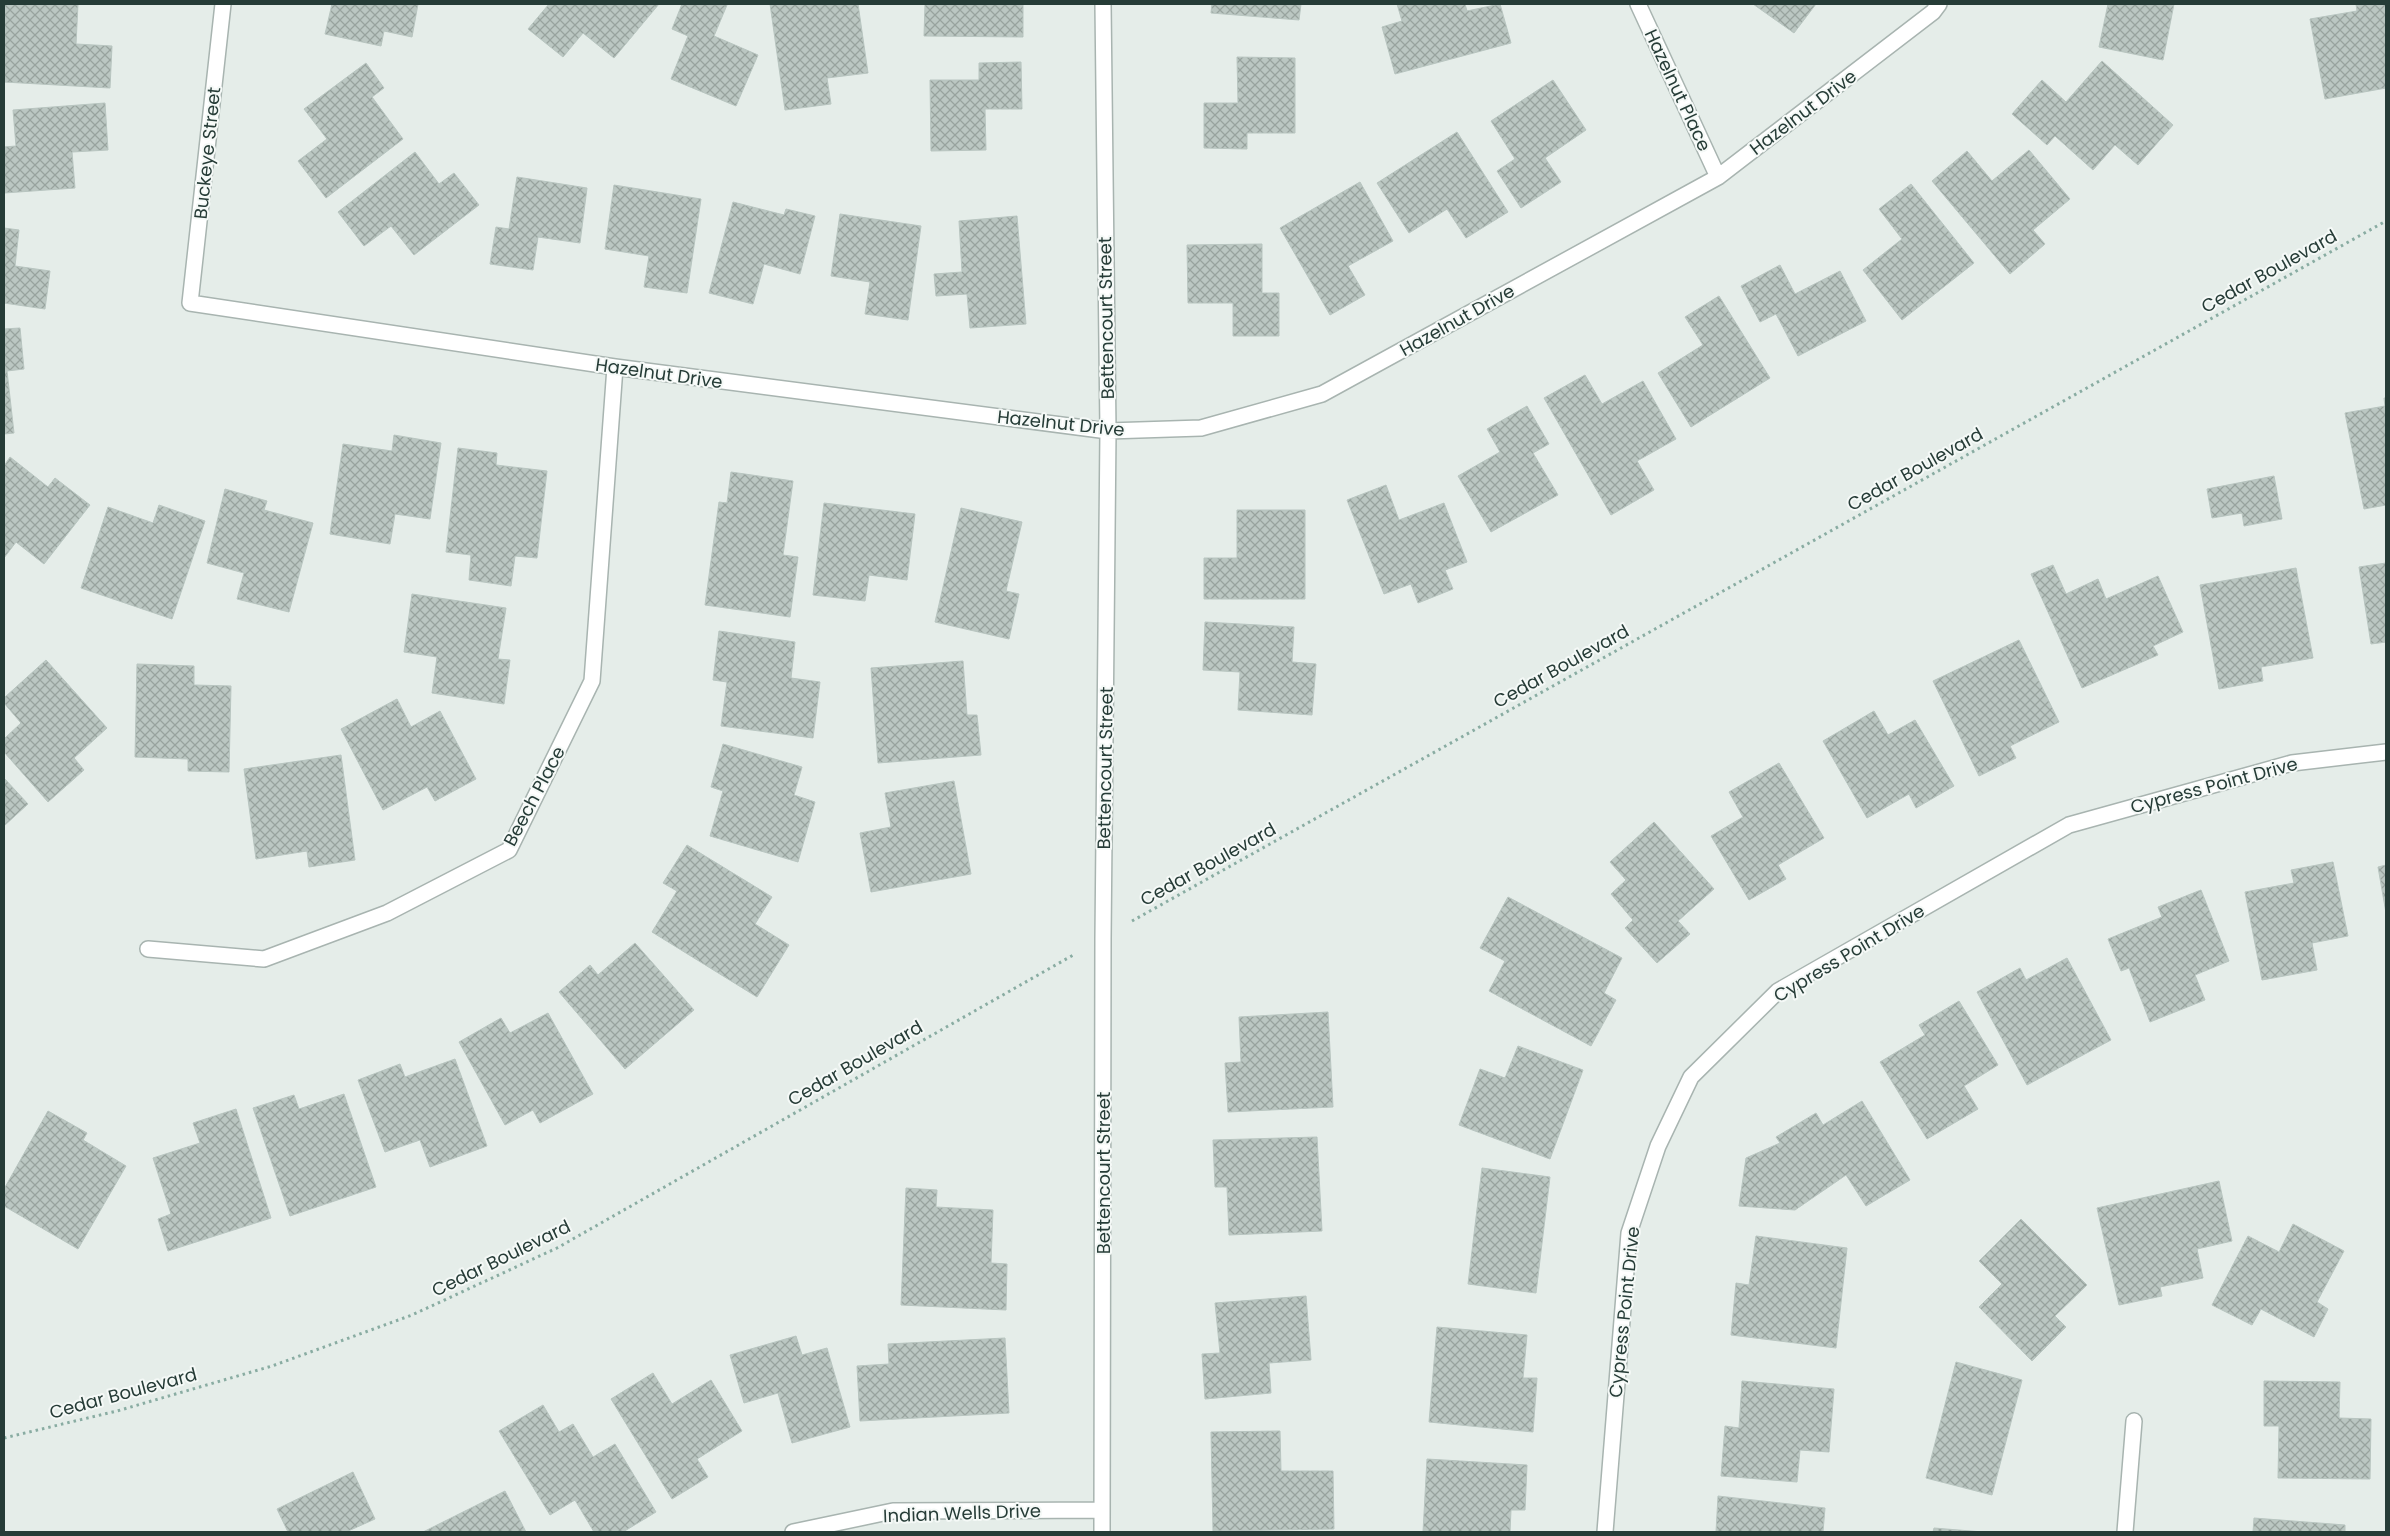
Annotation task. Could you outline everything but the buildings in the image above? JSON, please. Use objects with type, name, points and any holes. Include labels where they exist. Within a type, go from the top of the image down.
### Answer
[{"type":"street","name":"Buckeye Street","points":[[190,303],[223,4]]},
{"type":"street","name":"Bettencourt Street","points":[[1102,1532],[1103,938],[1108,431],[1103,4]]},
{"type":"street","name":"Hazelnut Place","points":[[1638,4],[1718,177]]},
{"type":"street","name":"Hazelnut Drive","points":[[190,303],[615,367],[1108,431],[1202,428],[1322,394],[1718,177],[1933,12],[1939,4]]},
{"type":"street","name":"Beech Place","points":[[148,950],[264,959],[387,913],[509,850],[592,681],[615,367]]},
{"type":"street","name":"Cypress Point Drive","points":[[1605,1532],[1629,1233],[1658,1146],[1691,1077],[1778,991],[2069,825],[2292,762],[2386,752]]},
{"type":"street","points":[[2125,1532],[2134,1421]]},
{"type":"street","name":"Indian Wells Drive","points":[[793,1532],[893,1511],[1102,1510]]},
{"type":"path","name":"Cedar Boulevard","points":[[4,1438],[117,1411],[272,1366],[422,1311],[557,1248],[1103,938],[2386,221]]}]
